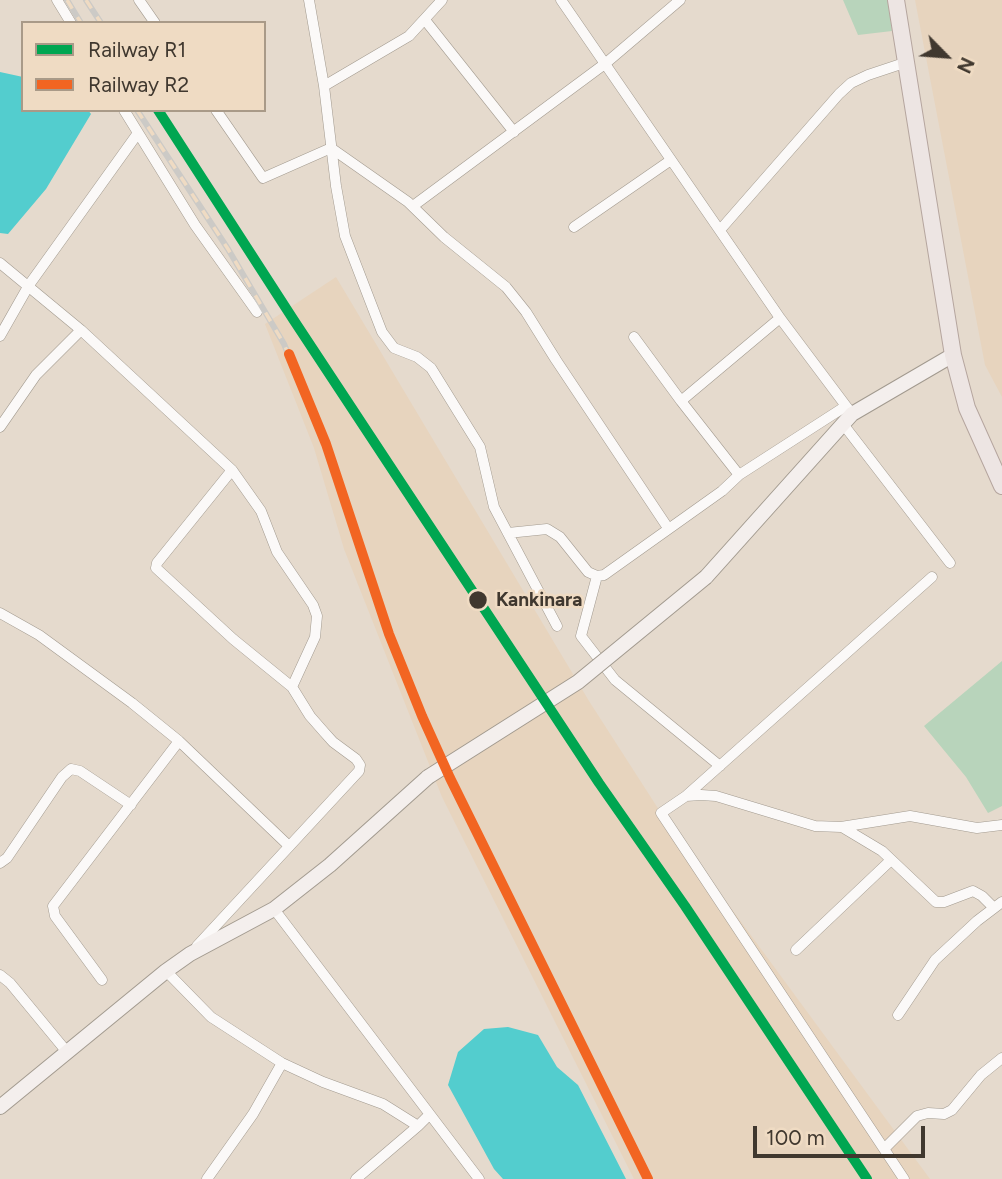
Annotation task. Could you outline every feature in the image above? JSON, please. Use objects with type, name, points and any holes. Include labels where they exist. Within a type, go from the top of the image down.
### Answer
[{"type":"main road","points":[[896,0],[953,355],[967,408],[1002,486]]},
{"type":"main road","points":[[0,1107],[166,971],[190,954],[274,909],[330,865],[428,777],[578,682],[706,577],[847,415],[953,355]]},
{"type":"street","points":[[57,0],[70,21]]},
{"type":"street","points":[[139,0],[154,21]]},
{"type":"street","points":[[309,0],[345,236],[382,332],[394,348],[424,361],[437,376],[480,447],[490,498],[557,626]]},
{"type":"street","points":[[324,86],[409,36],[442,0]]},
{"type":"street","points":[[561,0],[950,563]]},
{"type":"street","points":[[413,206],[606,63],[680,0]]},
{"type":"street","points":[[425,20],[514,132]]},
{"type":"street","points":[[720,230],[851,83],[906,62]]},
{"type":"street","points":[[125,112],[195,225],[257,312]]},
{"type":"street","points":[[217,112],[263,178],[331,148]]},
{"type":"street","points":[[0,336],[29,285],[138,133]]},
{"type":"street","points":[[331,148],[413,206],[444,237],[506,287],[668,528]]},
{"type":"street","points":[[574,227],[671,160]]},
{"type":"street","points":[[0,263],[81,330],[232,470],[261,511],[277,552],[313,605],[317,616],[315,637],[292,687]]},
{"type":"street","points":[[681,401],[780,318]]},
{"type":"street","points":[[0,427],[36,375],[81,330]]},
{"type":"street","points":[[634,337],[739,475]]},
{"type":"street","points":[[508,533],[547,529],[560,537],[588,572],[597,576],[604,575],[722,491],[739,475],[847,415]]},
{"type":"street","points":[[190,954],[354,778],[360,765],[356,758],[333,742],[310,716],[292,687],[233,639],[156,568],[157,563],[232,470]]},
{"type":"street","points":[[597,576],[581,636],[615,680],[720,766]]},
{"type":"street","points":[[904,1179],[661,813],[686,796],[932,577]]},
{"type":"street","points":[[0,613],[52,644],[179,741],[289,846]]},
{"type":"street","points":[[102,980],[55,916],[53,906],[179,741]]},
{"type":"street","points":[[0,863],[7,858],[62,777],[71,769],[79,771],[131,805]]},
{"type":"street","points":[[686,796],[716,796],[815,826],[841,827],[910,816],[977,828],[1002,825]]},
{"type":"street","points":[[841,827],[873,845],[941,903],[973,891],[998,905],[935,960],[898,1015]]},
{"type":"street","points":[[796,950],[891,860]]},
{"type":"street","points":[[274,909],[479,1179]]},
{"type":"street","points":[[166,971],[211,1017],[282,1063],[323,1082],[383,1104],[418,1126]]},
{"type":"street","points":[[0,975],[10,983],[67,1052]]},
{"type":"street","points":[[884,1149],[917,1116],[928,1113],[944,1114],[952,1110],[981,1075],[1002,1058]]},
{"type":"street","points":[[207,1179],[253,1114],[282,1063]]},
{"type":"street","points":[[356,1179],[429,1115]]},
{"type":"shaded area","points":[[915,0],[1002,0],[1002,397],[985,365]]},
{"type":"shaded area","points":[[336,277],[589,701],[661,813],[930,1179],[634,1179],[442,797],[344,549],[314,448],[265,324]]},
{"type":"green space","points":[[843,0],[888,0],[892,31],[858,35]]},
{"type":"green space","points":[[1002,661],[1002,806],[988,813],[966,777],[924,726]]},
{"type":"water","points":[[0,72],[21,77],[21,112],[91,114],[46,189],[8,234],[0,233]]},
{"type":"water","points":[[508,1027],[538,1035],[557,1067],[578,1085],[626,1179],[503,1179],[494,1169],[448,1085],[458,1052],[484,1029]]},
{"type":"railway","points":[[67,0],[80,21]]},
{"type":"railway","points":[[86,0],[100,21]]},
{"type":"railway","points":[[138,112],[228,249],[284,344],[326,444],[389,634],[422,716],[648,1179]]},
{"type":"railway","points":[[159,112],[599,783],[685,906],[867,1179]]},
{"type":"rail line","name":"R1","points":[[159,112],[599,783],[685,906],[867,1179]]},
{"type":"rail line","name":"R2","points":[[289,354],[326,444],[389,634],[422,716],[648,1179]]},
{"type":"place","name":"Kankinara","points":[[478,600]]}]
